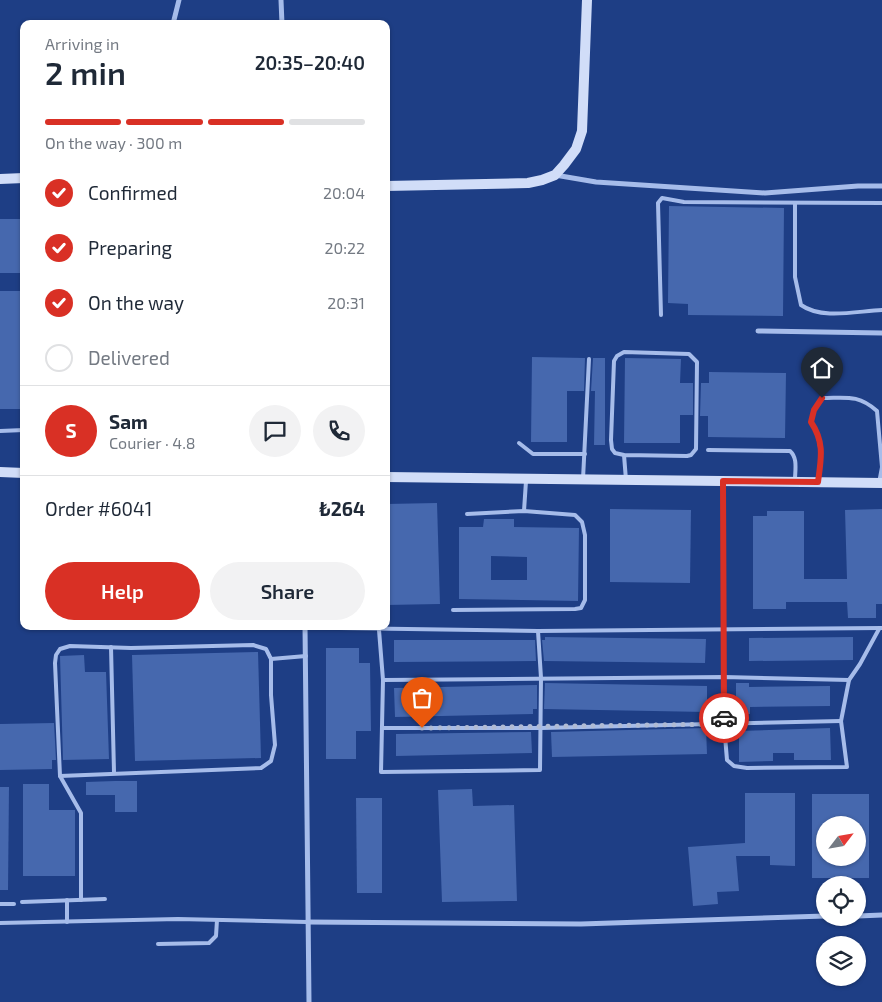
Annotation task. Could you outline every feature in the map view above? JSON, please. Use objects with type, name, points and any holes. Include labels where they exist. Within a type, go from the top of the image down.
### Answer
[{"type":"street","points":[[174,20],[179,0]]},
{"type":"street","points":[[281,0],[282,20]]},
{"type":"street","points":[[554,175],[576,149],[582,131],[587,0]]},
{"type":"street","points":[[390,186],[528,183],[554,175],[596,182],[765,193],[882,186]]},
{"type":"street","points":[[0,179],[20,178]]},
{"type":"street","points":[[758,332],[882,333]]},
{"type":"street","points":[[0,472],[20,472]]},
{"type":"street","points":[[390,477],[881,483]]},
{"type":"street","points":[[306,630],[309,1002]]},
{"type":"street","points":[[866,916],[882,915]]},
{"type":"street","points":[[307,922],[581,924],[816,916]]},
{"type":"lane","points":[[661,187],[662,198],[658,203],[661,315]]},
{"type":"lane","points":[[662,198],[684,202],[882,203]]},
{"type":"lane","points":[[795,204],[795,277],[801,305],[808,310],[827,313],[882,310]]},
{"type":"lane","points":[[624,352],[690,354],[697,362],[696,449],[692,455],[687,456],[624,455],[615,453],[612,449],[611,440],[614,361],[616,356],[624,352]]},
{"type":"lane","points":[[583,479],[589,359]]},
{"type":"lane","points":[[818,482],[821,448],[819,434],[811,422],[814,410],[822,398],[856,398],[867,402],[877,411],[882,467],[881,483]]},
{"type":"lane","points":[[0,431],[20,430]]},
{"type":"lane","points":[[519,443],[533,454],[585,454]]},
{"type":"lane","points":[[708,450],[790,451],[794,455],[796,463],[795,482]]},
{"type":"lane","points":[[624,455],[626,480]]},
{"type":"lane","points":[[524,511],[526,479]]},
{"type":"lane","points":[[723,481],[724,724],[726,760],[734,766],[747,768],[846,767],[841,722],[849,680],[881,628]]},
{"type":"lane","points":[[453,610],[581,608],[585,600],[585,534],[582,522],[574,515],[524,511],[466,514]]},
{"type":"lane","points":[[538,631],[541,728],[540,770],[381,772],[383,680],[379,630],[538,631],[881,628]]},
{"type":"lane","points":[[60,776],[114,772],[261,768],[266,766],[272,761],[275,745],[271,695],[271,659],[266,649],[253,645],[111,648],[70,646],[60,649],[56,655],[55,663],[60,776],[81,813],[81,900]]},
{"type":"lane","points":[[111,648],[114,772]]},
{"type":"lane","points":[[271,659],[306,656]]},
{"type":"lane","points":[[383,680],[724,677],[849,680]]},
{"type":"lane","points":[[383,728],[541,728],[841,722]]},
{"type":"lane","points":[[22,902],[105,899]]},
{"type":"lane","points":[[67,900],[67,922]]},
{"type":"lane","points":[[0,904],[14,904]]},
{"type":"lane","points":[[158,944],[209,943],[216,936],[217,920]]},
{"type":"lane","points":[[0,923],[217,920],[307,922]]},
{"type":"building","points":[[669,206],[784,208],[783,316],[688,315],[688,304],[668,303]]},
{"type":"building","points":[[0,219],[20,219],[20,273],[0,273]]},
{"type":"building","points":[[0,291],[20,291],[20,409],[0,409]]},
{"type":"building","points":[[532,357],[585,358],[584,391],[567,391],[567,442],[531,442]]},
{"type":"building","points":[[593,358],[605,358],[605,445],[594,445],[595,391],[591,391]]},
{"type":"building","points":[[625,358],[681,359],[680,383],[693,383],[693,415],[680,415],[680,443],[624,443]]},
{"type":"building","points":[[709,372],[786,373],[785,438],[708,437],[708,416],[700,416],[701,383],[709,383]]},
{"type":"building","points":[[437,503],[440,604],[390,605],[390,504]]},
{"type":"building","points":[[610,509],[691,510],[690,583],[610,582]]},
{"type":"building","points":[[882,509],[882,604],[876,604],[876,618],[848,618],[847,602],[786,602],[786,609],[753,609],[753,516],[767,516],[767,511],[804,511],[804,579],[847,579],[845,510]]},
{"type":"building","points":[[484,519],[514,519],[514,527],[579,528],[578,601],[459,599],[459,527],[483,527]],"holes":[[[491,556],[527,557],[527,580],[491,580]]]},
{"type":"building","points":[[545,637],[706,639],[705,663],[544,661],[542,640],[545,640]]},
{"type":"building","points":[[853,637],[853,660],[749,661],[749,638]]},
{"type":"building","points":[[394,640],[535,640],[536,661],[394,662]]},
{"type":"building","points":[[326,648],[359,648],[359,663],[370,663],[371,731],[356,731],[356,759],[326,759]]},
{"type":"building","points":[[258,652],[261,758],[135,761],[132,655]]},
{"type":"building","points":[[84,655],[85,672],[106,672],[109,759],[63,760],[60,656]]},
{"type":"building","points":[[545,683],[707,686],[707,712],[544,709]]},
{"type":"building","points":[[736,683],[749,683],[749,687],[830,686],[830,706],[750,707],[750,714],[736,714]]},
{"type":"building","points":[[537,685],[537,709],[533,709],[533,714],[395,717],[394,688]]},
{"type":"building","points":[[54,723],[56,760],[52,760],[52,769],[0,770],[0,724]]},
{"type":"building","points":[[706,728],[707,754],[552,757],[551,732]]},
{"type":"building","points":[[830,728],[831,760],[794,760],[794,753],[773,753],[773,761],[739,762],[739,731]]},
{"type":"building","points":[[531,732],[532,753],[396,756],[396,734]]},
{"type":"building","points":[[137,781],[137,812],[115,812],[115,795],[86,795],[86,782]]},
{"type":"building","points":[[23,784],[49,784],[49,810],[75,810],[75,876],[23,876]]},
{"type":"building","points":[[0,787],[9,787],[8,890],[0,890]]},
{"type":"building","points":[[472,789],[473,806],[514,805],[517,901],[442,902],[438,790]]},
{"type":"building","points":[[745,793],[795,793],[795,866],[770,865],[770,856],[736,856],[739,891],[717,892],[718,904],[693,906],[688,847],[745,843]]},
{"type":"building","points":[[812,794],[869,794],[869,878],[866,878],[866,876],[816,876],[816,878],[812,878]]},
{"type":"building","points":[[356,798],[382,798],[382,893],[357,893]]},
{"type":"way so far","points":[[422,728],[724,724],[724,718]]},
{"type":"route","points":[[724,718],[723,481],[818,482],[821,448],[819,434],[811,422],[814,410],[822,398]]}]
